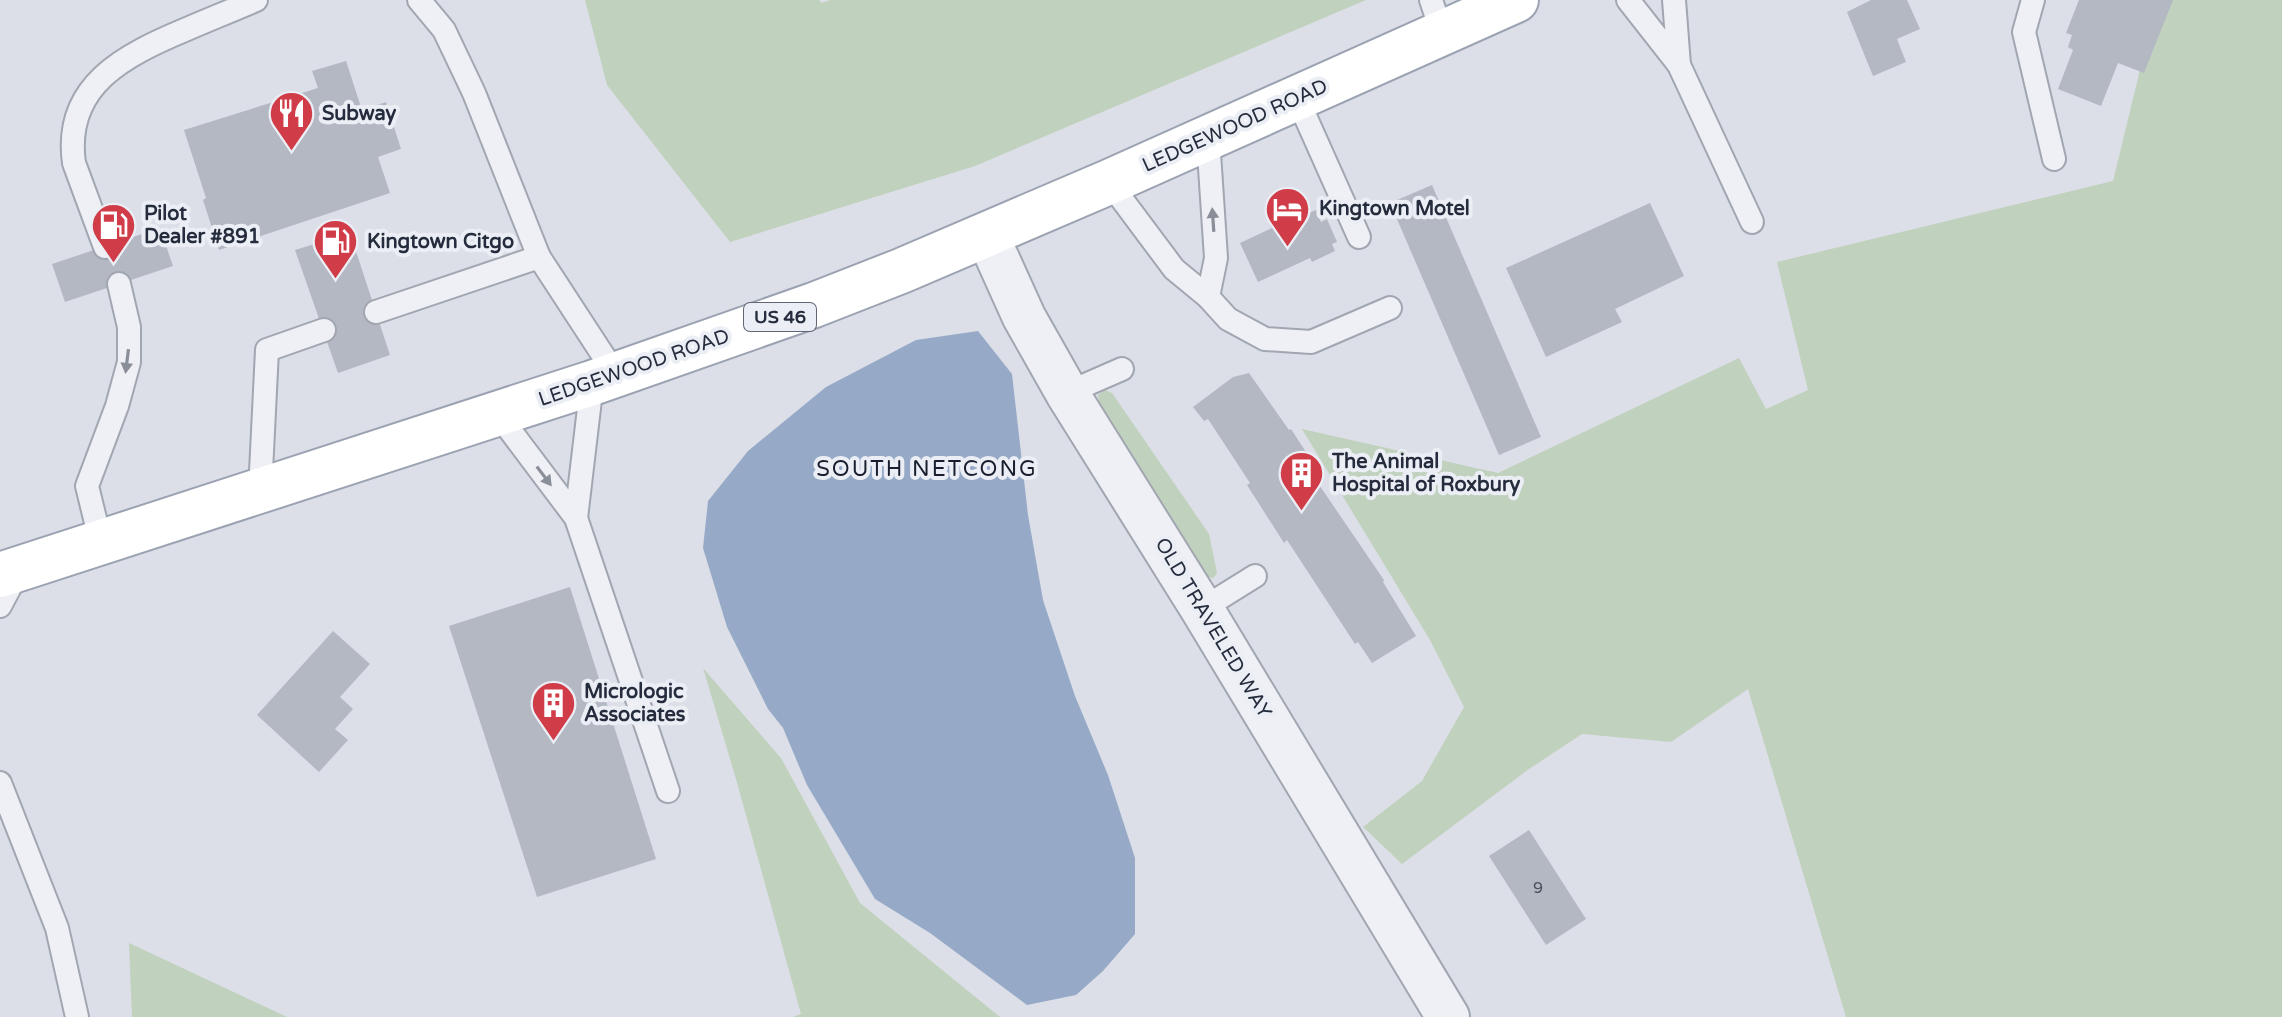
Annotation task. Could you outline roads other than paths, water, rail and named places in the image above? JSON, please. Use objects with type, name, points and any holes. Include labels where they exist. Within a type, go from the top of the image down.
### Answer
[{"type":"main road","name":"LEDGEWOOD ROAD","points":[[7,583],[101,543],[604,379],[828,300],[987,235],[1297,98],[1436,17],[1516,0]]},
{"type":"street","name":"OLD TRAVELED WAY","points":[[987,235],[1024,317],[1067,393],[1202,609],[1448,1017]]},
{"type":"lane","points":[[105,247],[74,163],[72,149],[72,133],[85,98],[108,70],[127,56],[256,0]]},
{"type":"lane","points":[[419,0],[444,30],[474,93],[539,257],[604,379],[576,518]]},
{"type":"lane","points":[[1628,0],[1679,65],[1752,222]]},
{"type":"lane","points":[[1674,0],[1679,65]]},
{"type":"lane","points":[[2033,0],[2024,32],[2054,159]]},
{"type":"lane","points":[[1297,98],[1359,237]]},
{"type":"lane","points":[[1208,138],[1216,258],[1208,297]]},
{"type":"lane","points":[[1109,182],[1174,269],[1208,297],[1228,319],[1265,339],[1311,342],[1390,308]]},
{"type":"lane","points":[[376,312],[539,257]]},
{"type":"lane","points":[[101,543],[87,486],[117,406],[129,362],[129,327],[119,284]]},
{"type":"lane","points":[[260,492],[267,350],[324,330]]},
{"type":"lane","points":[[1067,393],[1122,369]]},
{"type":"lane","points":[[497,413],[576,518],[668,791]]},
{"type":"lane","points":[[1202,609],[1255,576]]},
{"type":"lane","points":[[0,783],[57,928],[77,1017]]},
{"type":"water","points":[[978,331],[1012,374],[1028,515],[1043,600],[1075,696],[1108,775],[1135,858],[1135,934],[1103,971],[1076,995],[1027,1005],[930,933],[875,899],[807,785],[783,728],[768,709],[727,627],[703,548],[708,501],[748,451],[826,387],[916,340]]},
{"type":"place","name":"Subway","points":[[291,153]]},
{"type":"place","name":"Kingtown Motel","points":[[1288,248]]},
{"type":"place","name":"Pilot Dealer #891","points":[[113,265]]},
{"type":"place","name":"Kingtown Citgo","points":[[336,281]]},
{"type":"place","name":"The Animal Hospital of Roxbury","points":[[1301,513]]},
{"type":"place","name":"Micrologic Associates","points":[[553,743]]},
{"type":"district","name":"SOUTH NETCONG","points":[[927,469]]}]
